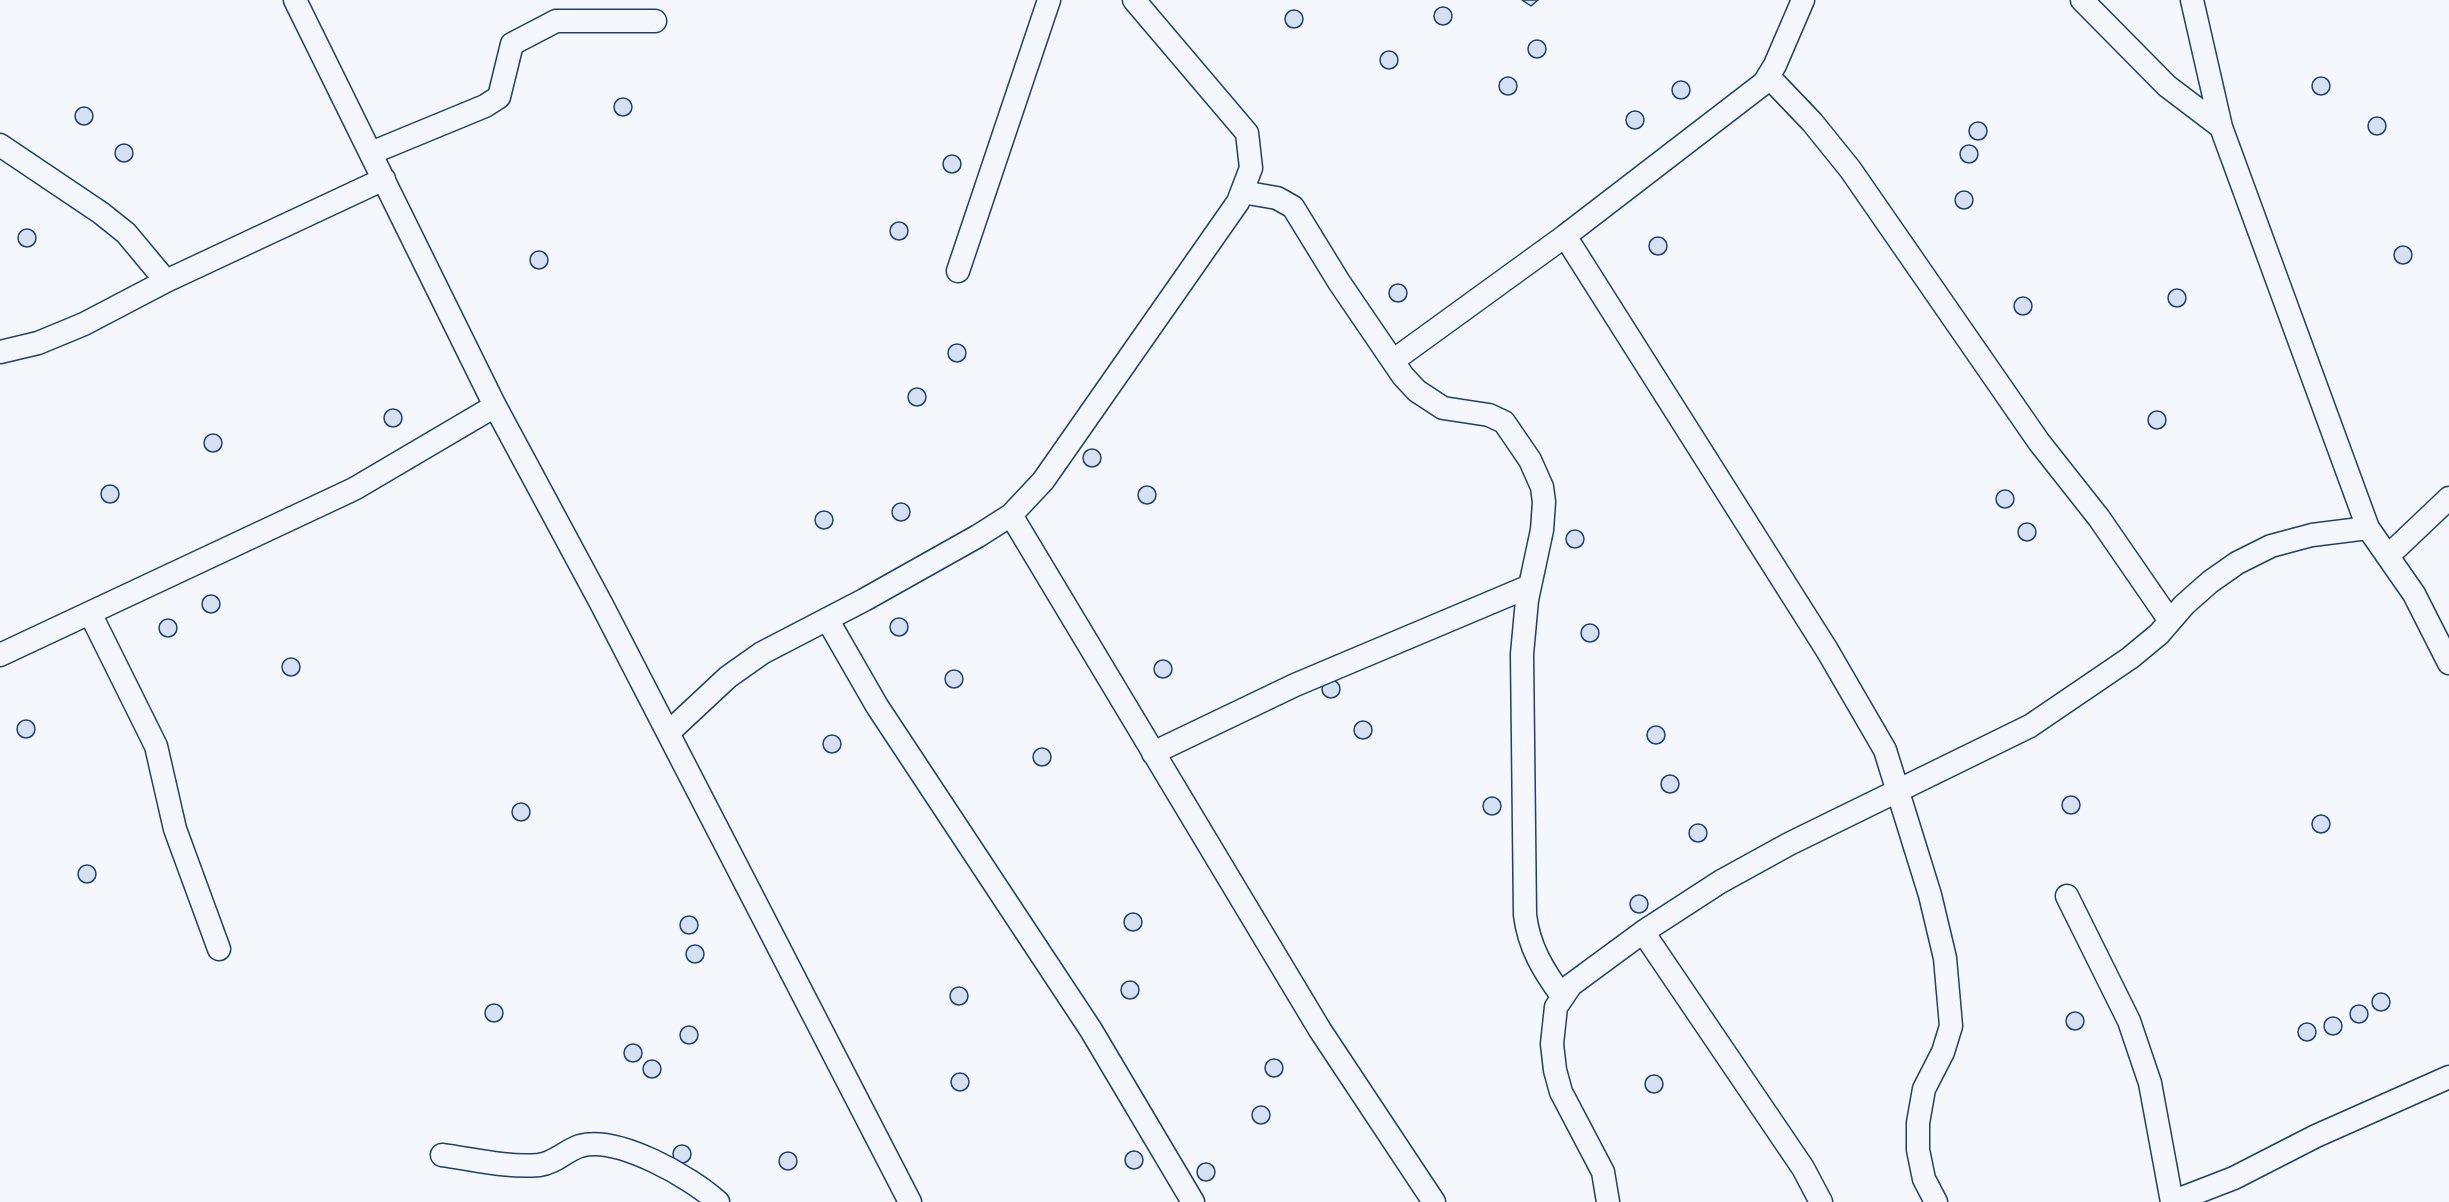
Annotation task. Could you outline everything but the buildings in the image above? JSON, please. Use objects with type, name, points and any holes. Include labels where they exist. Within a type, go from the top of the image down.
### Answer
[{"type":"street","points":[[295,0],[495,406],[602,605],[909,1202]]},
{"type":"street","points":[[958,271],[1049,0]]},
{"type":"street","points":[[668,733],[708,694],[762,652],[827,619],[1011,515],[1043,481],[1238,202],[1251,168],[1247,133],[1134,0]]},
{"type":"street","points":[[1394,360],[1565,236],[1769,77],[1803,0]]},
{"type":"street","points":[[2082,0],[2167,86],[2220,127]]},
{"type":"street","points":[[2196,1],[2220,127],[2368,528],[2415,594],[2449,663]]},
{"type":"street","points":[[371,153],[485,106],[499,96],[512,44],[530,32],[556,21],[656,21]]},
{"type":"street","points":[[1769,77],[1812,122],[1850,169],[2039,442],[2100,518],[2170,621]]},
{"type":"street","points":[[0,145],[102,213],[126,233],[166,281]]},
{"type":"street","points":[[0,352],[38,343],[84,324],[166,281],[384,179]]},
{"type":"street","points":[[1242,192],[1277,198],[1293,207],[1339,282],[1417,391],[1443,408],[1489,415],[1504,422],[1530,460],[1542,487],[1544,502],[1542,530],[1530,586],[1522,654],[1525,915],[1527,934],[1533,950],[1542,968],[1562,996]]},
{"type":"street","points":[[1565,236],[1827,650],[1885,750],[1930,895],[1945,958],[1950,1009],[1949,1037],[1924,1089],[1918,1123],[1920,1160],[1924,1179],[1936,1202]]},
{"type":"street","points":[[0,655],[91,615],[354,489],[495,406]]},
{"type":"street","points":[[2388,556],[2449,498]]},
{"type":"street","points":[[1011,515],[1320,1030],[1434,1202]]},
{"type":"street","points":[[1608,1202],[1604,1172],[1561,1092],[1555,1070],[1553,1028],[1556,1007],[1562,996],[1595,966],[1720,882],[1897,790],[2030,726],[2130,658],[2210,582],[2237,563],[2271,546],[2312,535],[2368,528]]},
{"type":"street","points":[[1153,753],[1295,685],[1530,586]]},
{"type":"street","points":[[91,615],[156,746],[175,829],[219,949]]},
{"type":"street","points":[[827,619],[877,706],[1091,1030],[1193,1202]]},
{"type":"street","points":[[2067,896],[2129,1021],[2150,1083],[2172,1202],[2234,1178],[2316,1136],[2449,1077]]},
{"type":"street","points":[[1643,932],[1803,1168],[1821,1202]]},
{"type":"street","points":[[442,1155],[536,1165],[555,1161],[579,1146],[596,1144],[608,1146],[671,1168],[718,1202]]}]
